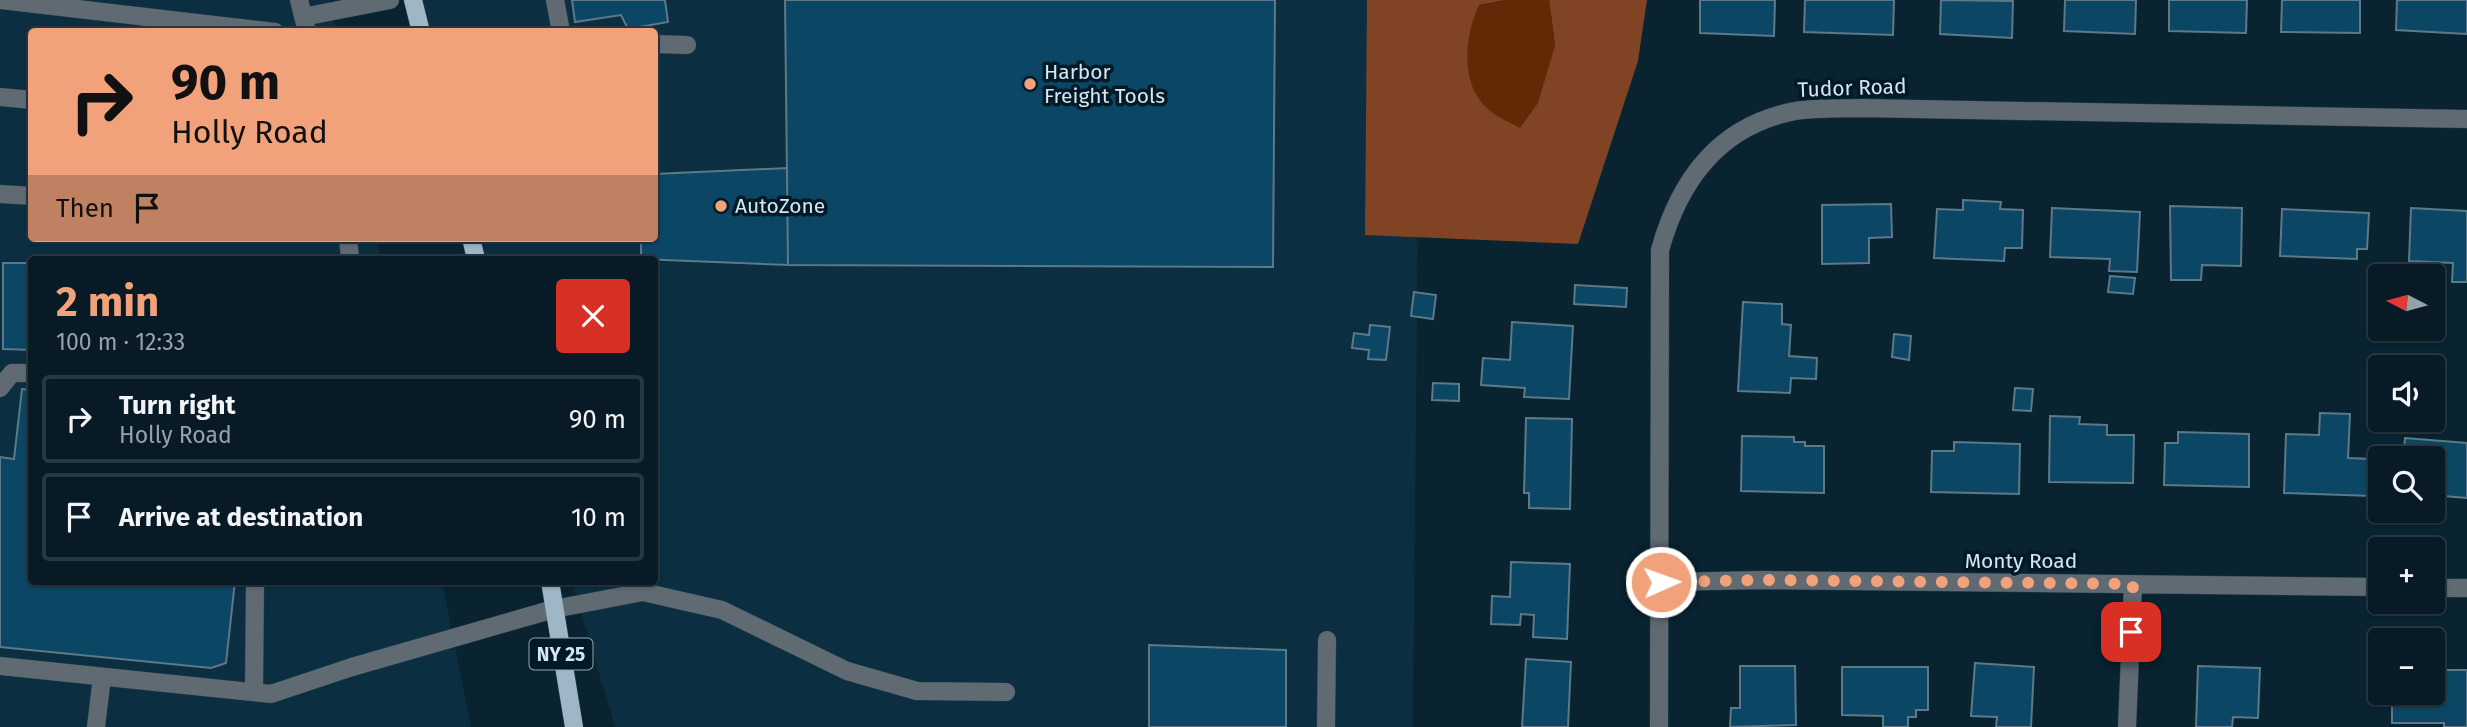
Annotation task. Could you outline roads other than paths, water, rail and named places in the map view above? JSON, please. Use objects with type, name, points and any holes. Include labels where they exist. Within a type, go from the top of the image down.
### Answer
[{"type":"main road","points":[[414,0],[420,28]]},
{"type":"main road","name":"NY 25","points":[[551,585],[574,727]]},
{"type":"street","points":[[303,16],[390,0]]},
{"type":"street","points":[[555,0],[560,28]]},
{"type":"street","points":[[0,1],[240,28]]},
{"type":"street","points":[[658,44],[687,45]]},
{"type":"street","points":[[0,97],[28,100]]},
{"type":"street","name":"Tudor Road","points":[[1659,727],[1660,250],[1670,214],[1695,172],[1727,141],[1786,113],[1862,108],[2467,119]]},
{"type":"street","points":[[0,194],[28,196]]},
{"type":"street","points":[[0,388],[12,373],[28,373]]},
{"type":"street","name":"Monty Road","points":[[1661,582],[1763,580],[2368,587]]},
{"type":"street","points":[[2127,727],[2133,584]]},
{"type":"street","points":[[254,692],[255,585]]},
{"type":"street","points":[[2445,588],[2467,589]]},
{"type":"street","points":[[0,666],[271,694],[554,609],[643,592],[722,610],[847,671],[917,691],[1006,692]]},
{"type":"street","points":[[1326,727],[1327,640]]},
{"type":"street","points":[[96,727],[102,677]]},
{"type":"place","name":"Harbor Freight Tools","points":[[1030,84]]},
{"type":"place","name":"AutoZone","points":[[721,206]]}]
